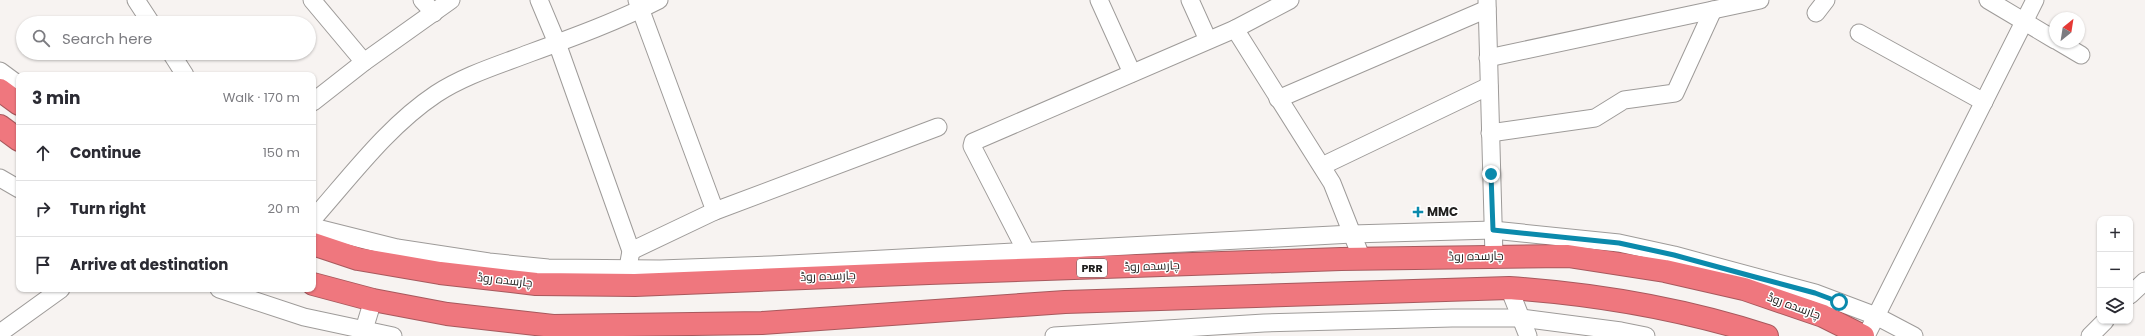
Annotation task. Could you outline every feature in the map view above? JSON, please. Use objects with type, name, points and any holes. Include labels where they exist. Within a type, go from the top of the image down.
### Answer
[{"type":"highway","points":[[0,90],[16,102]]},
{"type":"highway","points":[[0,126],[16,138]]},
{"type":"highway","name":"چارسدہ روڈ","points":[[316,245],[358,259],[440,273],[536,284],[635,285],[890,274],[1362,259],[1568,256],[1666,271],[1744,289],[1823,316],[1863,336]]},
{"type":"highway","points":[[1119,267],[1120,300]]},
{"type":"highway","points":[[316,285],[373,300],[447,314],[553,326],[762,323],[1120,300],[1509,288],[1566,292],[1674,311],[1737,326],[1767,336]]},
{"type":"street","points":[[136,0],[146,16]]},
{"type":"street","points":[[312,0],[364,62]]},
{"type":"street","points":[[422,0],[434,13]]},
{"type":"street","points":[[316,100],[364,62],[451,0]]},
{"type":"street","points":[[539,0],[557,43],[631,250],[627,268]]},
{"type":"street","points":[[316,216],[376,148],[409,115],[436,94],[475,74],[557,43],[638,5],[659,0]]},
{"type":"street","points":[[1099,0],[1132,73]]},
{"type":"street","points":[[1190,0],[1208,40]]},
{"type":"street","points":[[1488,58],[1760,0]]},
{"type":"street","points":[[1988,0],[2049,36]]},
{"type":"street","points":[[1866,336],[2035,0]]},
{"type":"street","points":[[1026,250],[972,146],[973,142],[1235,29],[1286,1]]},
{"type":"street","points":[[1278,99],[1487,4],[1494,256]]},
{"type":"street","points":[[638,5],[715,211]]},
{"type":"street","points":[[1490,133],[1595,118],[1624,100],[1675,93],[1713,10]]},
{"type":"street","points":[[1235,29],[1332,183],[1362,259]]},
{"type":"street","points":[[1859,33],[1984,102]]},
{"type":"street","points":[[2070,48],[2082,55]]},
{"type":"street","points":[[175,60],[183,72]]},
{"type":"street","points":[[0,71],[16,83]]},
{"type":"street","points":[[1322,166],[1489,86]]},
{"type":"street","points":[[631,250],[715,211],[938,127]]},
{"type":"street","points":[[0,178],[16,187]]},
{"type":"street","points":[[316,228],[397,248],[489,262],[548,268],[772,265],[1026,250],[1352,234],[1493,230],[1619,243],[1674,255],[1815,293],[1876,316],[1914,336]]},
{"type":"street","points":[[2133,292],[2145,281]]},
{"type":"street","points":[[1509,288],[1528,336]]},
{"type":"street","points":[[0,333],[57,292]]},
{"type":"street","points":[[228,292],[304,317],[362,333],[393,336]]},
{"type":"street","points":[[362,333],[373,300]]},
{"type":"street","points":[[1054,336],[1216,331],[1264,323],[1452,318],[1521,318],[1622,331],[1646,336]]},
{"type":"street","points":[[1253,336],[1264,323]]},
{"type":"street","points":[[2090,336],[2102,324]]},
{"type":"place","name":"MMC","points":[[1418,212]]},
{"type":"route","points":[[1491,174],[1493,230],[1619,243],[1674,255],[1815,293],[1839,302]]}]
